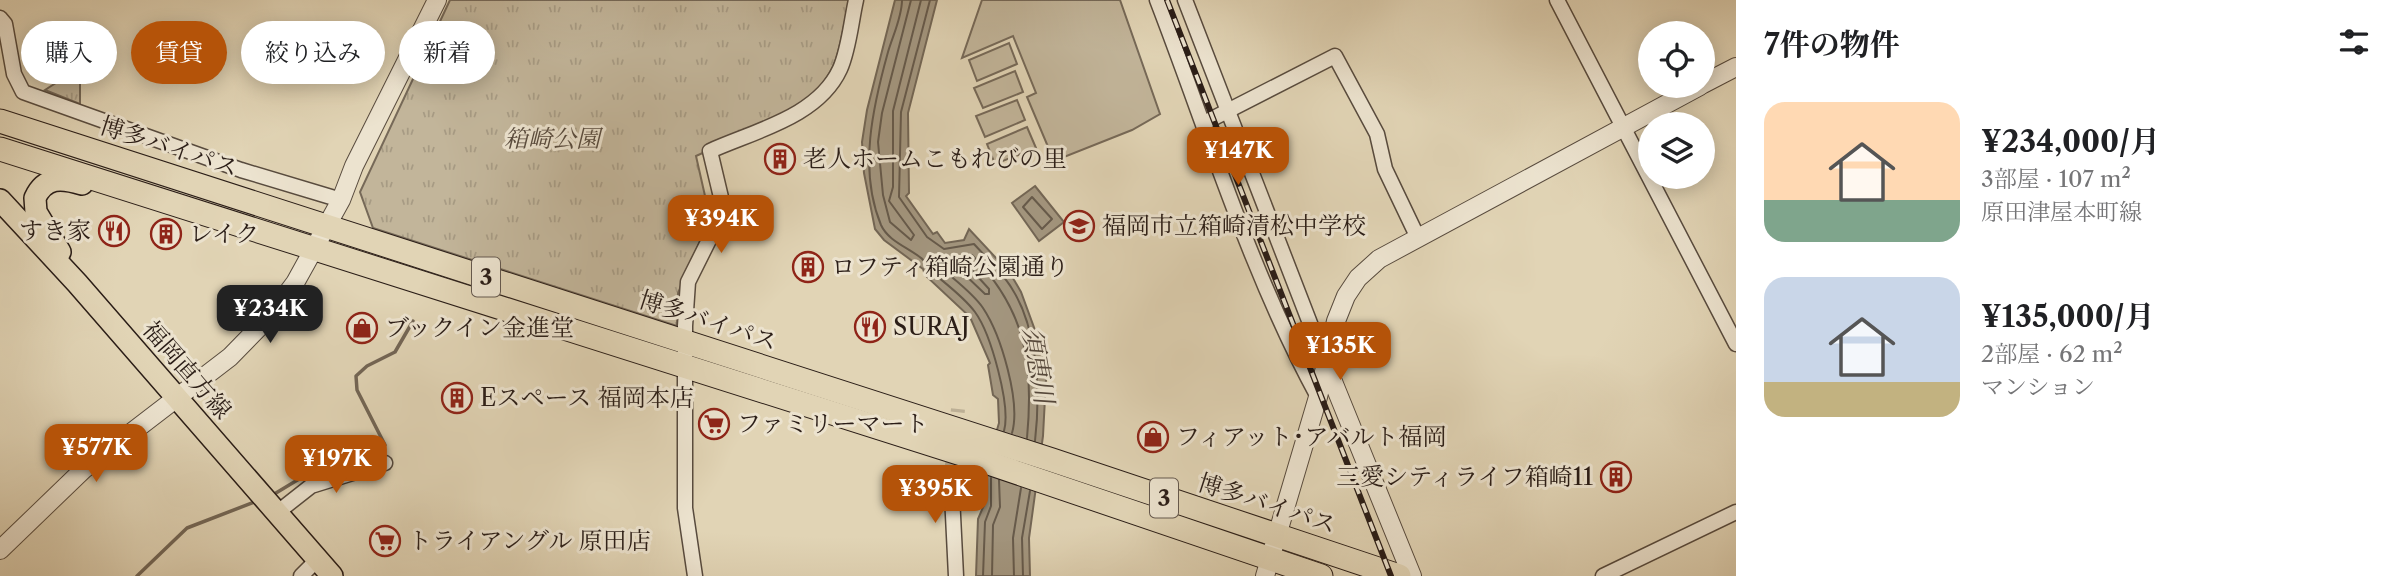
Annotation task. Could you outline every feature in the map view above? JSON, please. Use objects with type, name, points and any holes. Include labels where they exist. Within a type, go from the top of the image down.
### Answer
[{"type":"highway","name":"博多バイパス","points":[[0,121],[685,341],[971,446],[1051,484],[1268,567],[1321,576]]},
{"type":"highway","name":"博多バイパス","points":[[0,149],[684,365],[971,446],[1052,460],[1399,576]]},
{"type":"main road","points":[[77,283],[34,205],[38,191],[56,178],[223,219]]},
{"type":"main road","name":"福岡直方線","points":[[0,200],[77,283],[175,399],[278,512],[317,571]]},
{"type":"street","points":[[0,550],[84,469],[230,357],[261,327],[295,283],[341,201],[354,166],[437,0]]},
{"type":"street","points":[[695,576],[685,508],[684,365],[688,282],[724,210],[709,151],[810,107],[828,90],[841,67],[856,0]]},
{"type":"street","points":[[1157,0],[1245,234],[1298,362],[1318,397]]},
{"type":"street","points":[[1185,0],[1325,362],[1412,576]]},
{"type":"street","points":[[1557,0],[1736,344]]},
{"type":"street","points":[[0,19],[5,24],[14,74],[23,92],[241,170],[341,201]]},
{"type":"street","points":[[1203,123],[1335,56],[1377,134],[1385,169],[1418,238]]},
{"type":"street","points":[[1715,78],[1736,67]]},
{"type":"street","points":[[1268,567],[1318,397],[1325,362],[1346,296],[1358,278],[1380,259],[1676,98]]},
{"type":"street","points":[[278,512],[311,486],[386,463]]},
{"type":"street","points":[[951,475],[956,576]]},
{"type":"street","points":[[1604,576],[1736,512]]},
{"type":"green space","name":"箱崎公園","points":[[450,0],[849,0],[836,59],[813,95],[777,120],[696,156],[710,218],[678,293],[677,326],[373,228],[360,192],[411,84],[495,84],[495,21],[440,21]]},
{"type":"green space","points":[[982,0],[1120,0],[1160,114],[1132,130],[1054,161],[1027,97],[1036,93],[1013,36],[962,58]]},
{"type":"green space","points":[[1009,43],[1017,64],[977,81],[969,60]]},
{"type":"green space","points":[[1015,71],[1023,92],[983,108],[974,88]]},
{"type":"green space","points":[[54,84],[80,84],[80,104],[45,90]]},
{"type":"green space","points":[[1017,100],[1025,120],[985,137],[976,116]]},
{"type":"green space","points":[[1027,127],[1036,148],[995,164],[987,144]]},
{"type":"water","name":"須恵川","points":[[895,0],[937,0],[908,113],[909,193],[906,196],[933,234],[937,232],[945,243],[964,240],[969,229],[1010,273],[1021,292],[1043,352],[1046,379],[1043,436],[1029,538],[1030,576],[976,576],[978,519],[984,505],[982,481],[999,423],[998,399],[993,395],[988,365],[990,363],[970,317],[925,275],[923,269],[884,240],[875,229],[864,173],[862,142],[867,110]]},
{"type":"water","points":[[1035,186],[1064,222],[1039,241],[1012,203]]},
{"type":"waterway","points":[[271,496],[309,473],[371,457],[385,445],[357,390],[356,376],[367,366],[395,352],[413,321]]},
{"type":"waterway","points":[[137,576],[187,528],[257,501]]},
{"type":"tunnel","points":[[951,475],[958,409]]},
{"type":"railway","points":[[1167,0],[1391,576]]},
{"type":"place","name":"老人ホームこもれびの里","points":[[780,159]]},
{"type":"place","name":"福岡市立箱崎清松中学校","points":[[1079,226]]},
{"type":"place","name":"すき家","points":[[114,231]]},
{"type":"place","name":"レイク","points":[[166,234]]},
{"type":"place","name":"ロフティ箱崎公園通り","points":[[808,267]]},
{"type":"place","name":"SURAJ","points":[[870,327]]},
{"type":"place","name":"ブックイン金進堂","points":[[362,328]]},
{"type":"place","name":"Eスペース 福岡本店","points":[[457,398]]},
{"type":"place","name":"ファミリーマート","points":[[714,424]]},
{"type":"place","name":"フィアット･アバルト福岡","points":[[1153,437]]},
{"type":"place","name":"三愛シティライフ箱崎11","points":[[1616,477]]},
{"type":"place","name":"トライアングル 原田店","points":[[385,541]]}]
